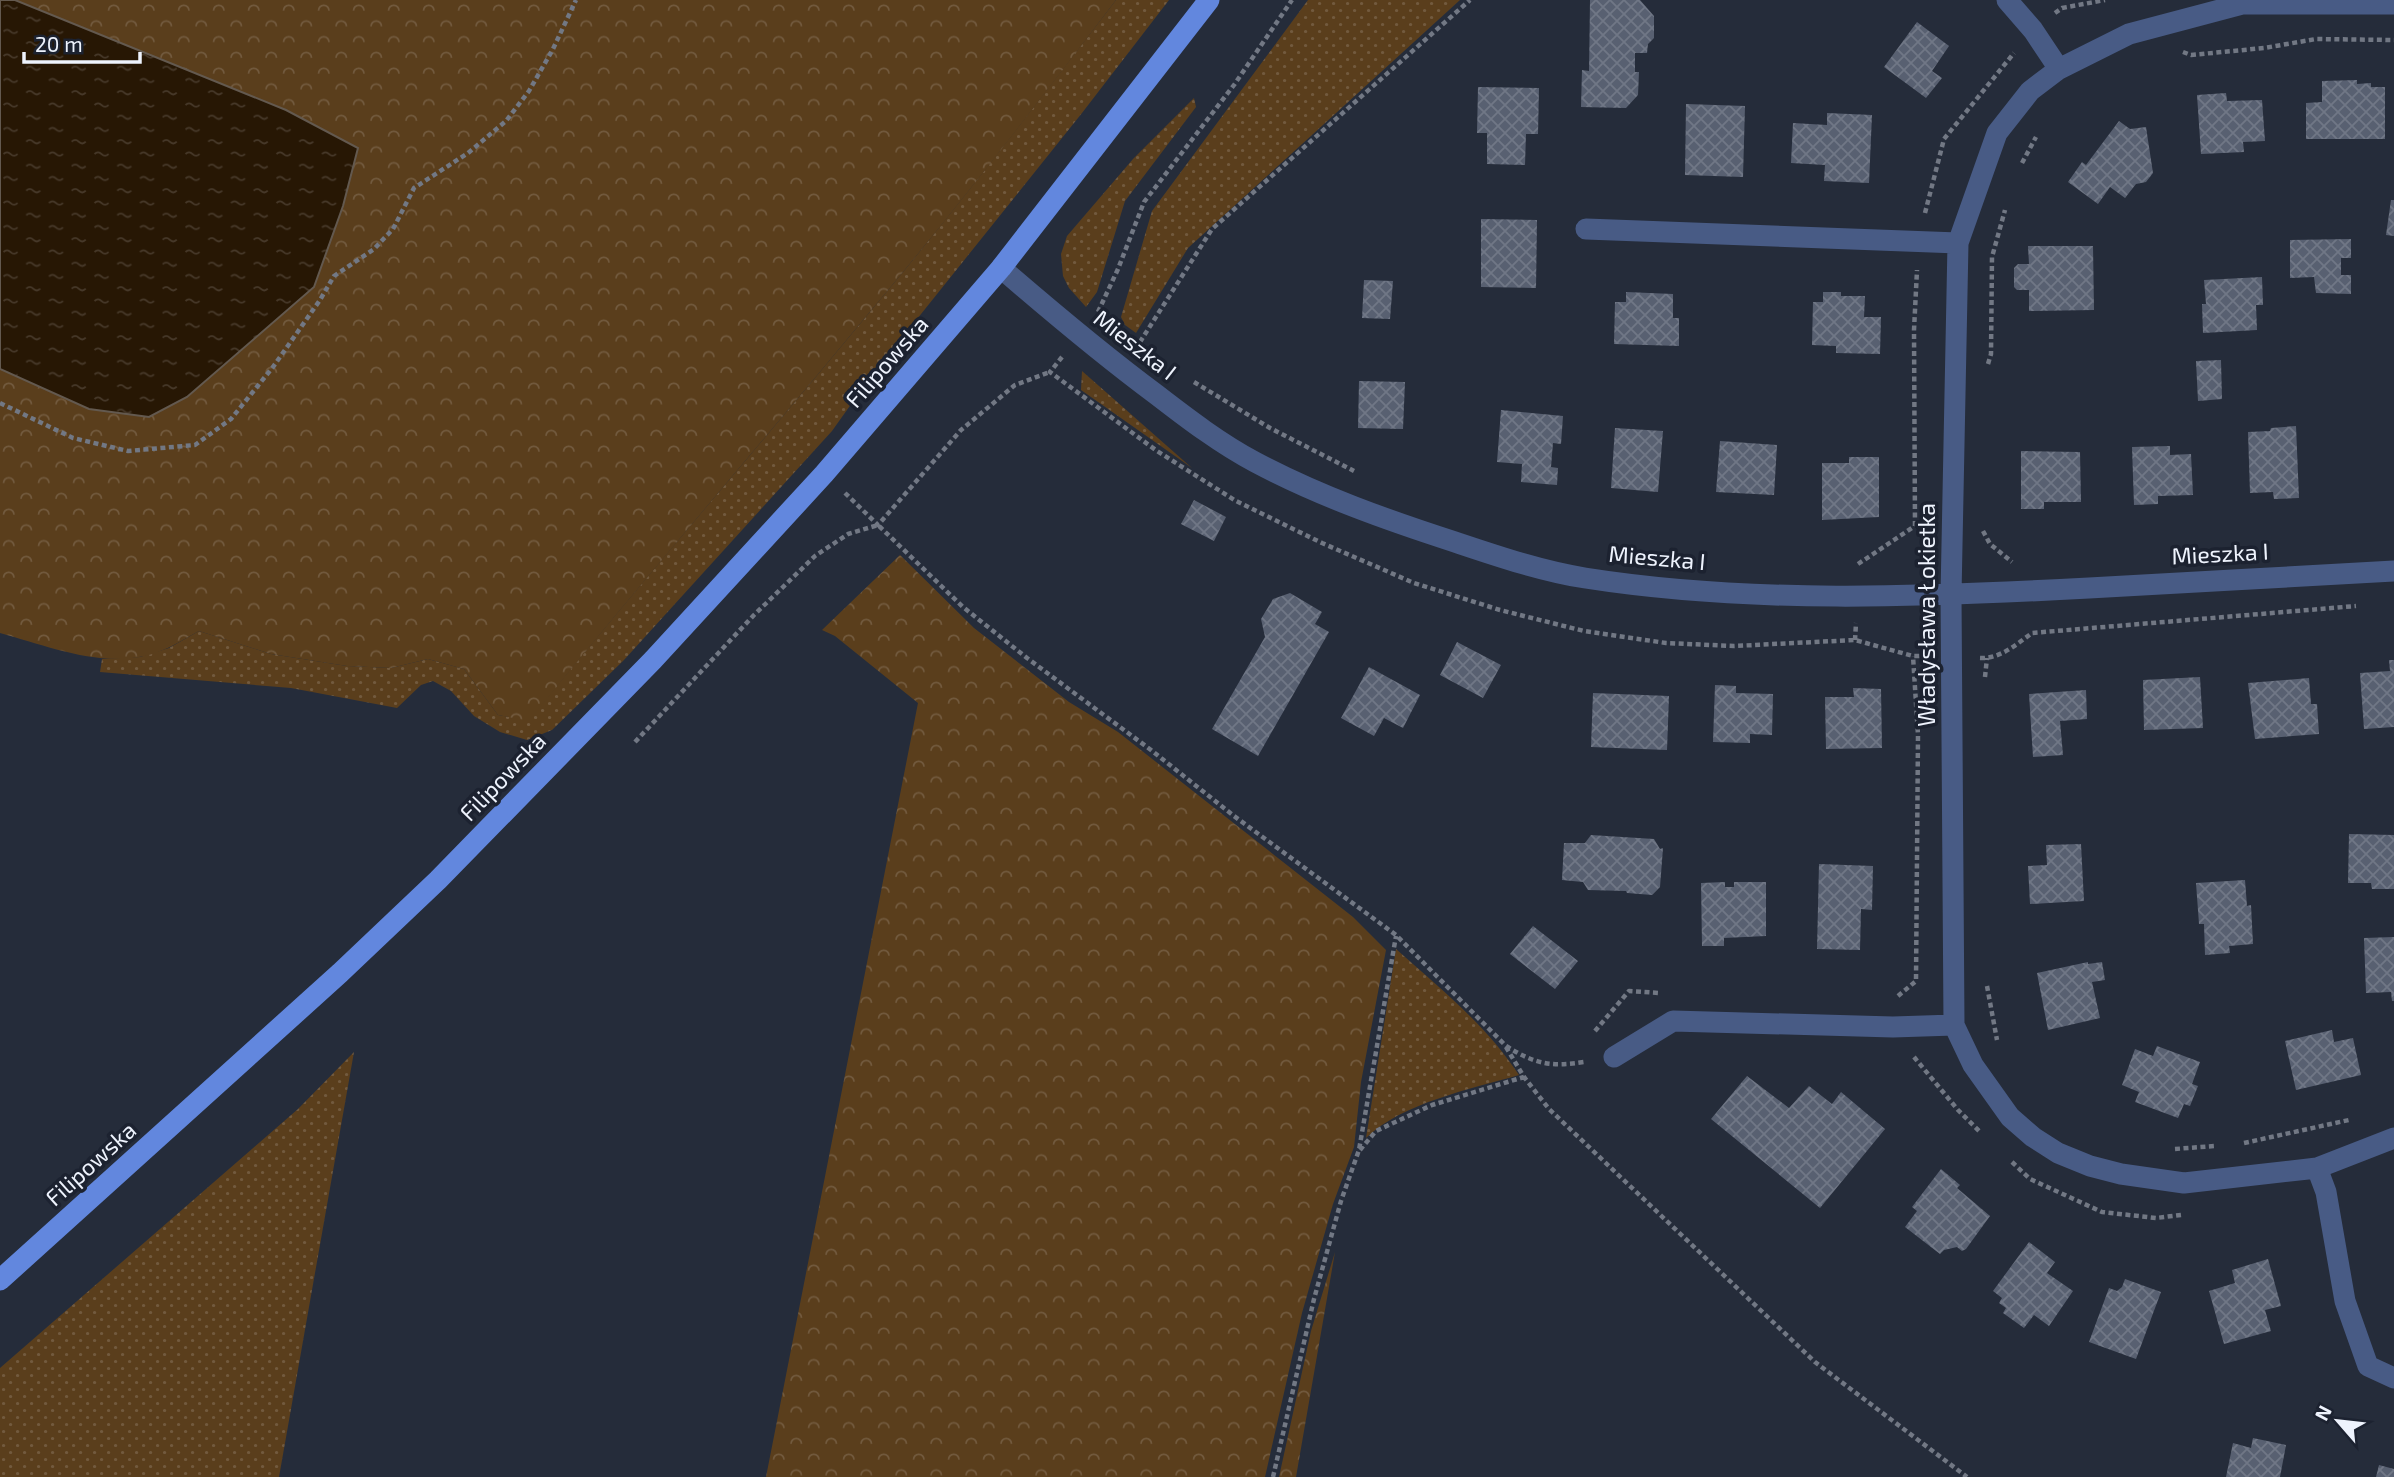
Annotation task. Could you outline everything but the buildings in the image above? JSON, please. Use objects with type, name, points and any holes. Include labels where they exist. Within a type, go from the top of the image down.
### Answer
[{"type":"main road","name":"Filipowska","points":[[0,1280],[210,1092],[438,880],[653,660],[824,474],[1001,268],[1209,0]]},
{"type":"street","points":[[2007,0],[2033,30],[2059,69]]},
{"type":"street","name":"Władysława Łokietka","points":[[2394,4],[2242,4],[2129,34],[2059,69],[2030,91],[1997,133],[1958,243],[1951,595],[1954,1025],[1973,1065],[2010,1117],[2050,1148],[2090,1166],[2121,1174],[2185,1183],[2317,1168],[2394,1138]]},
{"type":"street","points":[[1586,229],[1958,243]]},
{"type":"street","name":"Mieszka I","points":[[1001,268],[1080,336],[1187,418],[1254,461],[1328,497],[1503,558],[1581,577],[1661,587],[1788,595],[1951,595],[2394,571]]},
{"type":"street","points":[[1614,1057],[1673,1021],[1893,1027],[1954,1025]]},
{"type":"street","points":[[2317,1168],[2326,1192],[2345,1301],[2368,1366],[2394,1378]]},
{"type":"path","points":[[0,403],[73,438],[128,451],[195,445],[232,419],[273,367],[334,276],[374,248],[393,229],[414,188],[468,153],[506,121],[529,91],[576,0]]},
{"type":"path","points":[[1080,336],[1101,309],[1144,202],[1234,85],[1292,0]]},
{"type":"path","points":[[1140,342],[1212,229],[1470,0]]},
{"type":"path","points":[[2179,50],[2191,55],[2264,48],[2316,39],[2394,40]]},
{"type":"path","points":[[2020,167],[2038,133]]},
{"type":"path","points":[[1988,368],[1991,354],[1992,257],[2007,201]]},
{"type":"path","points":[[1130,334],[1148,347]]},
{"type":"path","points":[[635,742],[754,615],[815,556],[848,534],[878,524],[961,430],[1014,385],[1050,372]]},
{"type":"path","points":[[1191,380],[1270,428],[1356,472]]},
{"type":"path","points":[[824,474],[963,607],[1152,750],[1234,816],[1396,935],[1506,1046],[1527,1060],[1560,1066],[1614,1057]]},
{"type":"path","points":[[1846,567],[1858,565],[1915,526],[1953,524],[1979,524],[1990,544],[2011,562],[2025,561]]},
{"type":"path","points":[[1897,997],[1916,981],[1918,734],[1913,656]]},
{"type":"path","points":[[1984,683],[1987,658]]},
{"type":"path","points":[[1273,1477],[1314,1299],[1340,1201],[1359,1150],[1396,935]]},
{"type":"path","points":[[1986,985],[2000,1052]]},
{"type":"path","points":[[1586,1041],[1629,991],[1666,993]]},
{"type":"path","points":[[1506,1046],[1524,1077],[1549,1109],[1815,1362],[1966,1477]]},
{"type":"path","points":[[1359,1150],[1376,1131],[1432,1105],[1524,1077]]},
{"type":"path","points":[[2237,1144],[2355,1119]]},
{"type":"path","points":[[2172,1149],[2224,1145]]},
{"type":"green space","points":[[15,0],[1116,0],[936,231],[529,721],[498,715],[464,669],[428,659],[391,668],[347,666],[271,654],[199,631],[155,653],[122,659],[104,658],[69,652],[0,633],[0,369],[89,409],[286,110]]},
{"type":"green space","points":[[1116,0],[1169,0],[869,379],[832,431],[624,660],[552,730],[527,740],[500,732],[474,716],[451,691],[433,681],[421,685],[397,708],[291,688],[100,672],[102,659],[140,657],[169,648],[199,631],[271,654],[347,666],[391,668],[428,659],[464,669],[498,715],[529,720],[905,269]]},
{"type":"green space","points":[[1308,0],[1460,0],[1188,248],[1136,333],[1125,325],[1121,317],[1152,211]]},
{"type":"green space","points":[[1194,98],[1196,107],[1125,201],[1097,292],[1086,307],[1069,288],[1063,276],[1061,254],[1067,236],[1133,159]]},
{"type":"green space","points":[[1082,371],[1192,468],[1081,390]]},
{"type":"green space","points":[[900,555],[974,628],[1069,702],[1118,732],[1353,917],[1386,950],[1361,1082],[1354,1147],[1333,1204],[1302,1313],[1265,1477],[766,1477],[918,703],[835,636],[822,630]]},
{"type":"green space","points":[[1396,949],[1477,1023],[1519,1075],[1418,1106],[1398,1115],[1366,1138]]},
{"type":"green space","points":[[354,1052],[279,1477],[0,1477],[0,1368],[298,1109]]},
{"type":"green space","points":[[1335,1252],[1296,1477],[1279,1477],[1311,1331]]},
{"type":"water","points":[[0,0],[15,0],[286,110],[358,148],[343,206],[314,287],[187,397],[149,417],[89,409],[0,369]]}]
